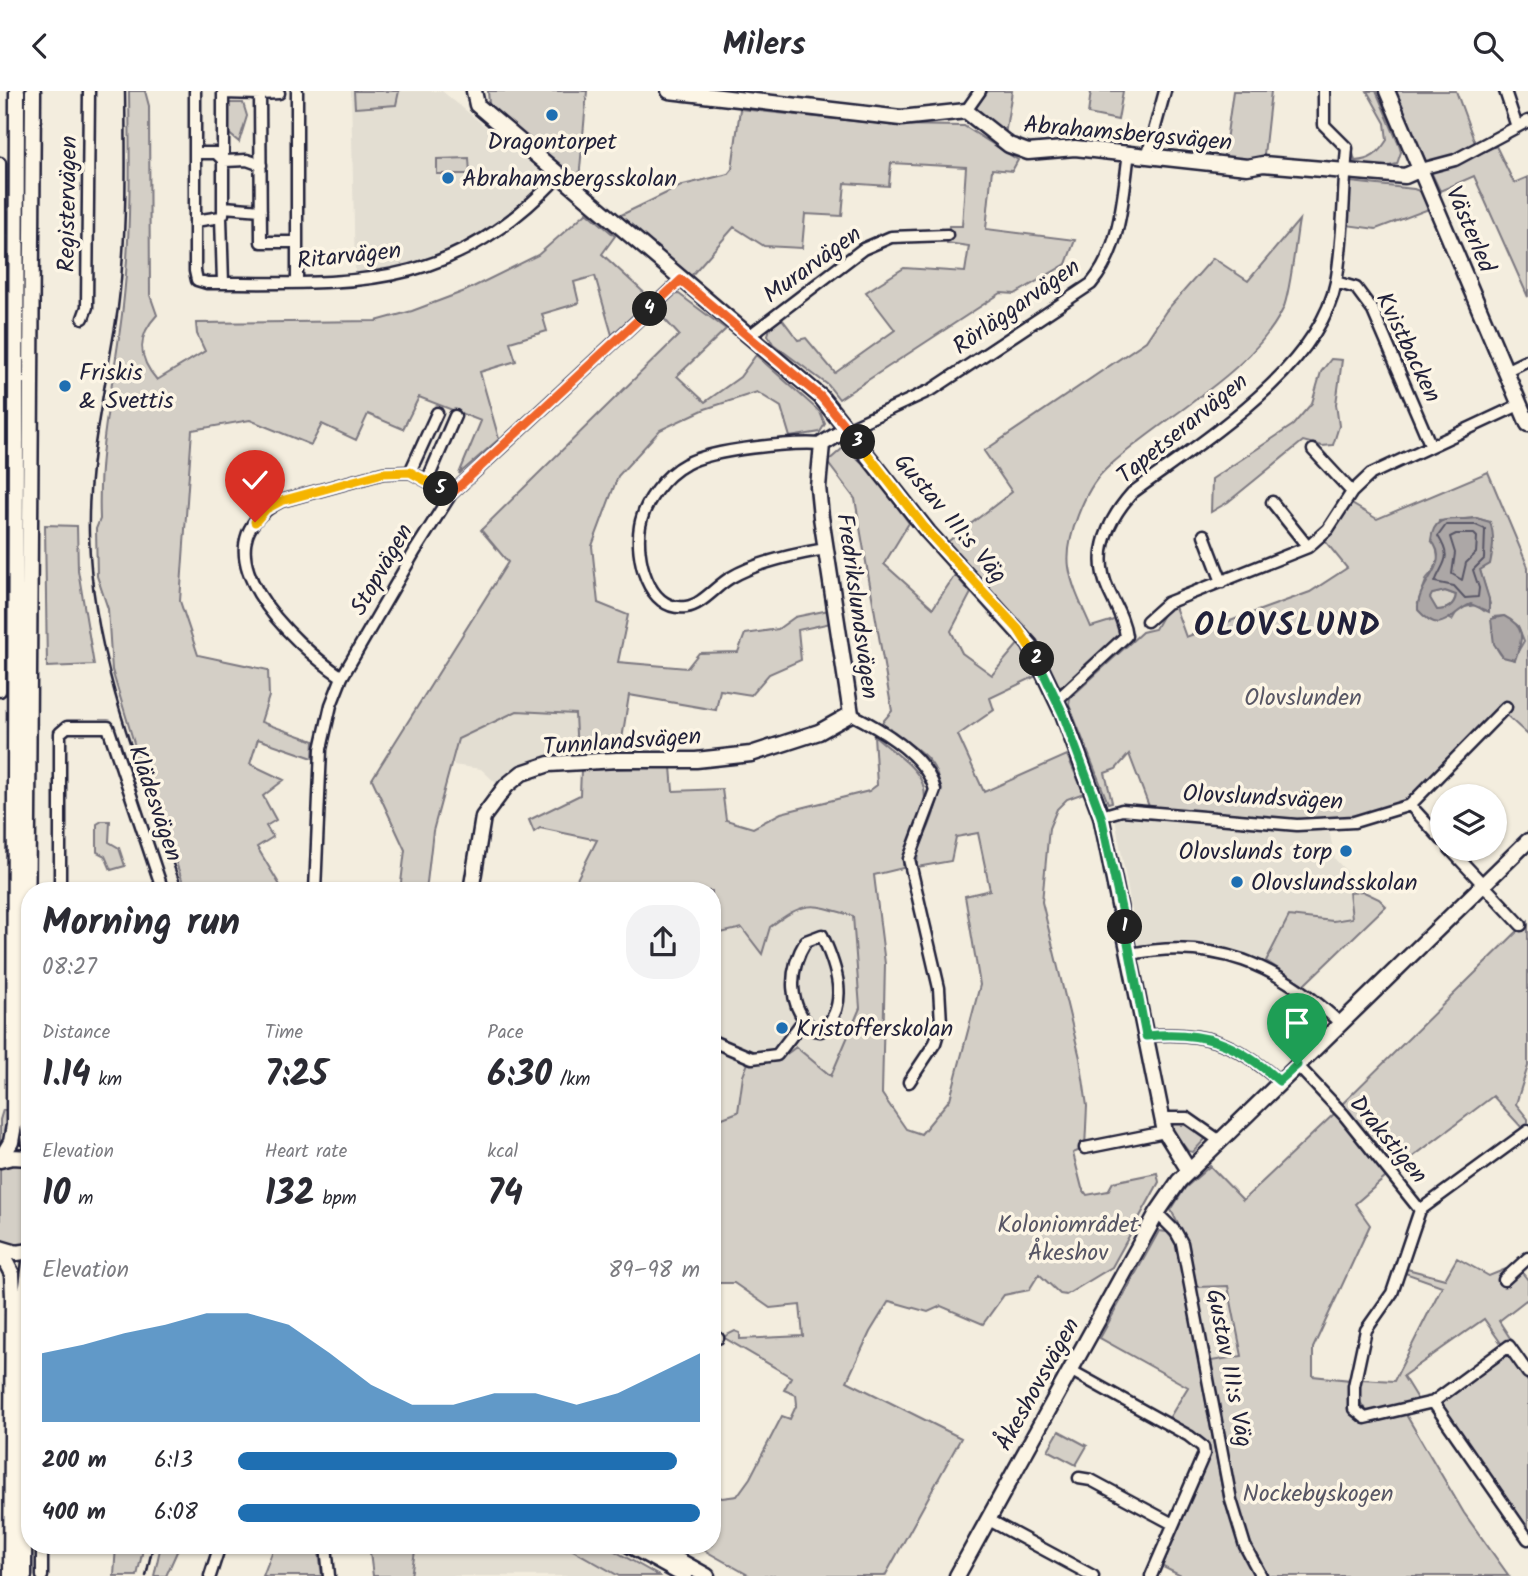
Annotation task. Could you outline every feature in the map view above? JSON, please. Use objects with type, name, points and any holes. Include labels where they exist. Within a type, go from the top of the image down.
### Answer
[{"type":"street","points":[[0,1160],[11,1142],[14,1115],[17,91]]},
{"type":"street","points":[[28,882],[33,91]]},
{"type":"street","name":"Registervägen","points":[[83,318],[87,307],[89,91]]},
{"type":"street","points":[[195,91],[195,221],[222,212],[261,210]]},
{"type":"street","points":[[297,91],[297,282]]},
{"type":"street","name":"Gustav III:s Väg","points":[[474,91],[477,105],[821,397],[928,532],[1030,645],[1057,700],[1101,816],[1164,1125],[1188,1169]]},
{"type":"street","points":[[669,91],[776,97],[901,118],[966,111],[980,91]]},
{"type":"street","points":[[1148,153],[1165,91]]},
{"type":"street","points":[[1324,91],[1324,125],[1333,138],[1347,149],[1344,173]]},
{"type":"street","name":"Västerled","points":[[1387,91],[1528,424]]},
{"type":"street","points":[[1505,91],[1517,127]]},
{"type":"street","points":[[223,283],[223,93],[279,93]]},
{"type":"street","points":[[260,94],[261,242],[297,242]]},
{"type":"street","name":"Abrahamsbergsvägen","points":[[966,111],[1009,145],[1028,152],[1075,148],[1148,153],[1247,167],[1263,165],[1405,176],[1421,169]]},
{"type":"street","points":[[1421,169],[1455,160],[1528,121]]},
{"type":"street","name":"Rörläggarvägen","points":[[847,429],[933,389],[1091,283],[1103,266],[1120,214],[1129,152]]},
{"type":"street","points":[[195,153],[216,153],[224,161],[247,160],[261,165]]},
{"type":"street","points":[[0,163],[0,691]]},
{"type":"street","name":"Tapetserarvägen","points":[[1057,700],[1126,636],[1125,626],[1106,586],[1101,564],[1104,538],[1114,516],[1132,493],[1225,427],[1312,339],[1326,313],[1336,282],[1344,173]]},
{"type":"street","name":"Ritarvägen","points":[[195,221],[197,280],[223,283],[377,279],[433,265],[497,232],[535,201],[559,176]]},
{"type":"street","name":"Murarvägen","points":[[749,336],[871,245],[891,237],[947,235]]},
{"type":"street","name":"Stopvägen","points":[[315,882],[323,733],[342,677],[451,494],[681,280]]},
{"type":"street","name":"Kvistbacken","points":[[1336,282],[1356,288],[1373,311],[1430,445]]},
{"type":"street","points":[[1505,371],[1528,360]]},
{"type":"street","points":[[1147,621],[1167,603],[1308,547],[1328,529],[1352,492],[1371,474],[1520,405]]},
{"type":"street","points":[[410,472],[437,413]]},
{"type":"street","points":[[427,481],[455,416]]},
{"type":"street","points":[[826,549],[746,570],[730,577],[688,607],[676,607],[655,596],[650,587],[643,566],[640,524],[651,500],[671,475],[687,464],[708,456],[790,445],[822,444],[847,429]]},
{"type":"street","name":"Fredrikslundsvägen","points":[[822,444],[818,487],[851,714],[913,757],[928,773],[935,790],[909,859],[939,988],[941,1023],[935,1043],[909,1082]]},
{"type":"street","points":[[1313,450],[1352,492]]},
{"type":"street","points":[[342,677],[301,643],[257,593],[246,565],[244,548],[248,531],[266,509],[281,501],[383,473],[410,472],[451,494]]},
{"type":"street","points":[[1272,502],[1308,547]]},
{"type":"street","points":[[1204,535],[1222,582]]},
{"type":"street","name":"Olovslundsvägen","points":[[1101,816],[1122,810],[1326,825],[1354,822],[1410,806],[1506,707]]},
{"type":"street","name":"Tunnlandsvägen","points":[[472,882],[483,817],[506,786],[522,773],[549,764],[617,760],[696,760],[751,754],[819,732],[851,714]]},
{"type":"street","name":"Klädesvägen","points":[[60,882],[60,733],[66,727],[108,727],[160,882]]},
{"type":"street","points":[[1410,806],[1430,827]]},
{"type":"street","name":"Åkeshovsvägen","points":[[957,1576],[1157,1213],[1188,1169],[1528,841]]},
{"type":"street","points":[[1461,861],[1521,925]]},
{"type":"street","points":[[822,935],[834,961],[840,986],[834,1015],[821,1031],[814,1030],[803,1021],[794,995],[793,967],[806,941],[822,935]]},
{"type":"street","points":[[1130,954],[1160,948],[1217,952],[1240,958],[1298,988],[1340,1023]]},
{"type":"street","points":[[721,1045],[752,1058],[777,1055],[803,1021]]},
{"type":"street","points":[[1146,1036],[1173,1033],[1212,1038],[1239,1050],[1279,1081]]},
{"type":"street","name":"Drakstigen","points":[[1297,1065],[1344,1115],[1420,1210]]},
{"type":"street","points":[[1085,1148],[1187,1118],[1220,1141]]},
{"type":"street","points":[[1526,1367],[1509,1346],[1433,1402],[1365,1418],[1354,1409],[1356,1374],[1366,1330],[1392,1293],[1420,1210],[1528,1131]]},
{"type":"street","points":[[0,1160],[21,1157]]},
{"type":"street","name":"Gustav III:s Väg","points":[[1157,1213],[1176,1232],[1182,1243],[1231,1500],[1245,1546],[1261,1576]]},
{"type":"street","points":[[0,1250],[21,1252]]},
{"type":"street","points":[[0,1250],[12,1273],[13,1296],[11,1576]]},
{"type":"street","points":[[1504,1280],[1528,1258]]},
{"type":"street","points":[[1070,1370],[1189,1436],[1203,1447],[1204,1454],[1151,1576]]},
{"type":"street","points":[[1433,1402],[1528,1539]]},
{"type":"street","points":[[1079,1478],[1091,1480],[1173,1524]]},
{"type":"street","points":[[989,1520],[1093,1576]]},
{"type":"street","points":[[24,1554],[24,1576]]},
{"type":"street","points":[[42,1554],[42,1576]]},
{"type":"street","points":[[210,1576],[217,1554]]},
{"type":"street","points":[[327,1554],[330,1576]]},
{"type":"street","points":[[645,1554],[685,1576]]},
{"type":"street","points":[[668,1554],[708,1576]]},
{"type":"shaded area","name":"Abrahamsbergsskolan","points":[[351,91],[442,91],[542,173],[542,183],[519,207],[488,228],[436,255],[403,266],[355,272]]},
{"type":"shaded area","points":[[517,711],[576,715],[577,754],[533,762],[516,769],[498,785],[481,769],[453,765],[458,739]]},
{"type":"shaded area","name":"Olovslundsskolan","points":[[1124,816],[1329,830],[1335,859],[1346,871],[1352,918],[1333,921],[1289,916],[1266,961],[1219,946],[1158,942],[1138,945],[1115,818]]},
{"type":"shaded area","name":"Kristofferskolan","points":[[820,905],[853,915],[860,1008],[831,1077],[781,1059],[766,1064],[749,1063],[743,1076],[738,1112],[721,1119],[721,933],[742,928],[770,927],[800,906]]},
{"type":"shaded area","points":[[1228,1285],[1242,1356],[1211,1361],[1197,1287]]},
{"type":"shaded area","points":[[415,1554],[580,1554],[619,1576],[411,1576]]},
{"type":"green space","points":[[129,91],[145,91],[149,106],[150,295],[157,315],[145,331],[142,347],[146,364],[157,380],[205,351],[197,334],[196,323],[376,321],[412,311],[465,291],[538,255],[587,212],[615,236],[602,254],[651,299],[612,335],[595,276],[574,282],[579,303],[542,314],[547,331],[510,342],[516,361],[480,372],[499,439],[459,474],[481,421],[419,397],[403,429],[368,414],[356,440],[322,424],[311,445],[250,420],[192,430],[180,601],[198,655],[268,670],[269,696],[261,722],[314,741],[313,758],[258,739],[250,764],[284,780],[263,796],[276,820],[266,826],[273,837],[257,847],[278,882],[183,882],[134,743],[112,670],[108,609],[97,576],[96,529],[100,519],[104,439],[126,279]]},
{"type":"green space","points":[[354,91],[399,91],[396,105],[355,108]]},
{"type":"green space","points":[[488,91],[587,91],[579,180],[494,110],[489,104]]},
{"type":"green space","points":[[988,91],[1012,91],[1005,135],[976,113],[976,107]]},
{"type":"green space","points":[[1091,91],[1123,91],[1118,120],[1088,114]]},
{"type":"green space","points":[[1233,91],[1271,91],[1263,164],[1223,162]]},
{"type":"green space","points":[[1367,91],[1376,91],[1399,145],[1401,152],[1397,164],[1385,167],[1352,165],[1353,153],[1355,161],[1370,158],[1387,140],[1385,123]]},
{"type":"green space","points":[[1393,91],[1456,91],[1479,154],[1496,146],[1514,183],[1528,177],[1528,297],[1474,176],[1440,191]]},
{"type":"green space","points":[[229,103],[243,103],[247,116],[239,142],[227,132]]},
{"type":"green space","points":[[740,109],[892,125],[964,126],[1018,160],[1012,171],[992,169],[986,229],[1075,240],[1066,264],[1015,294],[1001,293],[839,399],[828,385],[773,344],[768,335],[770,328],[782,319],[798,340],[806,338],[835,373],[895,330],[866,292],[904,268],[965,272],[969,246],[947,243],[949,226],[962,226],[966,167],[891,163],[889,186],[845,183],[842,216],[805,214],[802,248],[764,246],[734,227],[691,276],[619,216],[683,185],[728,174],[732,169]]},
{"type":"green space","points":[[469,158],[470,174],[437,174],[437,159]]},
{"type":"green space","points":[[1351,182],[1414,189],[1422,192],[1429,209],[1376,229],[1346,225]]},
{"type":"green space","points":[[1299,220],[1286,301],[1268,333],[1249,355],[1202,396],[1126,451],[1105,470],[1090,489],[1073,529],[1069,567],[1078,598],[1091,627],[1117,619],[1126,636],[1062,687],[1056,683],[1036,642],[1024,625],[946,543],[1012,492],[984,451],[1146,341],[1166,311],[1213,258],[1248,281]]},
{"type":"green space","points":[[679,294],[726,329],[677,376],[705,402],[740,377],[756,355],[820,412],[825,424],[820,432],[790,437],[781,407],[757,392],[705,409],[660,430],[618,476],[592,546],[598,603],[628,615],[618,662],[687,668],[699,653],[738,652],[745,634],[778,629],[795,617],[829,610],[831,623],[798,630],[801,660],[769,674],[751,695],[720,690],[716,710],[629,695],[620,752],[577,754],[575,714],[517,711],[458,739],[433,831],[427,882],[401,882],[405,850],[372,779],[508,562],[481,530],[679,335],[656,310],[672,295]]},
{"type":"green space","points":[[1331,359],[1342,360],[1336,404],[1339,426],[1333,445],[1322,446],[1303,441],[1228,502],[1211,512],[1212,479],[1293,425],[1312,403],[1321,372]]},
{"type":"green space","name":"Koloniområdet Åkeshov","points":[[843,448],[868,467],[909,523],[884,564],[933,608],[955,575],[971,593],[951,631],[962,653],[992,675],[1019,643],[1036,676],[990,698],[994,710],[958,735],[984,792],[1067,755],[1084,793],[1067,799],[1057,809],[1049,828],[1042,902],[1080,1058],[1087,1106],[1085,1148],[1073,1153],[1082,1188],[1087,1195],[1108,1191],[1113,1182],[1157,1173],[1159,1182],[1112,1267],[1066,1295],[1060,1294],[1039,1274],[1029,1290],[1004,1295],[983,1324],[941,1306],[928,1312],[889,1301],[870,1332],[847,1381],[961,1438],[885,1576],[750,1576],[711,1554],[721,1554],[721,1498],[737,1496],[750,1478],[782,1416],[790,1419],[797,1404],[796,1395],[784,1390],[791,1377],[723,1337],[735,1331],[740,1333],[740,1339],[803,1336],[800,1305],[770,1308],[734,1283],[721,1283],[721,1119],[738,1112],[743,1076],[748,1063],[774,1060],[796,1047],[831,1076],[860,1008],[853,916],[827,908],[801,908],[770,927],[762,954],[742,928],[721,933],[721,882],[576,882],[597,840],[540,828],[534,832],[529,820],[580,795],[581,770],[671,767],[673,791],[722,789],[726,820],[753,828],[781,813],[869,791],[877,785],[874,735],[916,772],[925,793],[924,806],[906,850],[903,868],[874,875],[885,964],[882,1094],[906,1129],[921,1134],[950,1099],[980,985],[965,896],[990,890],[978,833],[956,837],[951,861],[917,867],[919,851],[936,806],[939,789],[937,776],[932,764],[923,754],[880,725],[892,711],[855,499],[827,462]]},
{"type":"green space","name":"Olovslunden","points":[[1488,472],[1528,567],[1528,735],[1501,710],[1406,800],[1353,818],[1298,820],[1150,809],[1129,754],[1116,769],[1105,773],[1112,802],[1108,803],[1069,705],[1070,698],[1142,632],[1155,629],[1165,611],[1174,604],[1186,637],[1310,592],[1347,568],[1325,541],[1350,503],[1377,519]],"holes":[[[1476,518],[1490,522],[1480,570],[1490,604],[1484,611],[1476,605],[1459,608],[1452,620],[1418,603],[1427,578],[1439,564],[1436,545],[1439,521]],[[1504,616],[1518,626],[1524,641],[1517,653],[1503,657],[1495,643],[1493,617]]]},
{"type":"green space","points":[[45,525],[77,526],[78,570],[94,665],[47,667]]},
{"type":"green space","points":[[1445,591],[1456,595],[1454,602],[1437,610],[1429,598],[1432,594]]},
{"type":"green space","points":[[110,821],[109,842],[119,848],[125,866],[111,870],[105,856],[97,852],[97,824]]},
{"type":"green space","points":[[1362,891],[1379,899],[1386,906],[1304,985],[1266,961],[1289,916],[1333,921],[1352,918],[1349,892]]},
{"type":"green space","points":[[1528,921],[1528,1066],[1516,1104],[1528,1119],[1528,1124],[1522,1128],[1493,1096],[1394,1171],[1341,1105]]},
{"type":"green space","points":[[3,1110],[8,1110],[7,1137],[0,1149],[0,1120]]},
{"type":"green space","name":"Nockebyskogen","points":[[1335,1113],[1386,1177],[1355,1204],[1370,1225],[1313,1348],[1313,1376],[1350,1380],[1351,1410],[1362,1423],[1405,1413],[1464,1513],[1509,1576],[1266,1576],[1244,1525],[1224,1444],[1211,1361],[1242,1356],[1228,1286],[1197,1287],[1186,1240],[1171,1210],[1185,1188],[1210,1166],[1243,1200]]},
{"type":"green space","points":[[1177,1120],[1186,1121],[1209,1135],[1193,1152],[1188,1151],[1175,1135],[1171,1124]]},
{"type":"green space","points":[[21,1164],[21,1244],[0,1241],[0,1167]]},
{"type":"green space","points":[[1159,1231],[1167,1232],[1177,1245],[1224,1499],[1241,1549],[1255,1576],[1181,1576],[1161,1566],[1208,1452],[1168,1420],[1188,1387],[1100,1338]]},
{"type":"green space","points":[[1457,1258],[1489,1276],[1506,1269],[1514,1277],[1520,1270],[1528,1280],[1528,1302],[1526,1300],[1499,1321],[1512,1341],[1503,1346],[1484,1319],[1403,1376],[1419,1402],[1369,1412],[1360,1402],[1361,1379],[1394,1381],[1442,1286],[1405,1273],[1407,1269],[1445,1279]]},
{"type":"green space","points":[[1506,1356],[1510,1356],[1528,1382],[1528,1528],[1443,1406],[1443,1401]]},
{"type":"green space","points":[[1059,1431],[1087,1446],[1076,1465],[1048,1450]]},
{"type":"green space","points":[[115,1554],[142,1554],[137,1576],[114,1576]]},
{"type":"green space","points":[[159,1554],[176,1554],[166,1576],[154,1576]]},
{"type":"green space","points":[[272,1554],[319,1554],[322,1576],[263,1576]]},
{"type":"green space","points":[[370,1554],[415,1554],[411,1576],[373,1576]]},
{"type":"green space","points":[[580,1554],[620,1554],[659,1576],[619,1576]]},
{"type":"water","points":[[1476,518],[1490,522],[1492,527],[1490,564],[1480,570],[1489,599],[1489,612],[1471,604],[1446,621],[1434,622],[1418,610],[1422,591],[1438,558],[1437,549],[1431,540],[1433,531],[1441,521]],"holes":[[[1445,591],[1456,595],[1452,604],[1441,610],[1437,610],[1430,598],[1432,594]]]},
{"type":"water","points":[[1504,616],[1520,630],[1521,640],[1515,660],[1503,657],[1494,644],[1491,619]]},
{"type":"railway","points":[[125,91],[123,254],[118,308],[91,477],[89,534],[92,580],[99,626],[121,715],[180,882]]},
{"type":"railway","points":[[146,1576],[151,1554]]},
{"type":"place","name":"Dragontorpet","points":[[552,115]]},
{"type":"place","name":"Abrahamsbergsskolan","points":[[448,178]]},
{"type":"place","name":"Friskis & Svettis","points":[[65,386]]},
{"type":"place","name":"Olovslunds torp","points":[[1346,851]]},
{"type":"place","name":"Olovslundsskolan","points":[[1237,882]]},
{"type":"place","name":"Kristofferskolan","points":[[782,1028]]},
{"type":"district","name":"OLOVSLUND","points":[[1288,624]]},
{"type":"route","points":[[255,522],[266,509],[281,501],[383,473],[410,472],[451,494],[681,280],[731,319],[821,397],[928,532],[1030,645],[1063,714],[1101,816],[1111,851],[1146,1036],[1173,1033],[1212,1038],[1239,1050],[1279,1081],[1297,1065]]}]
